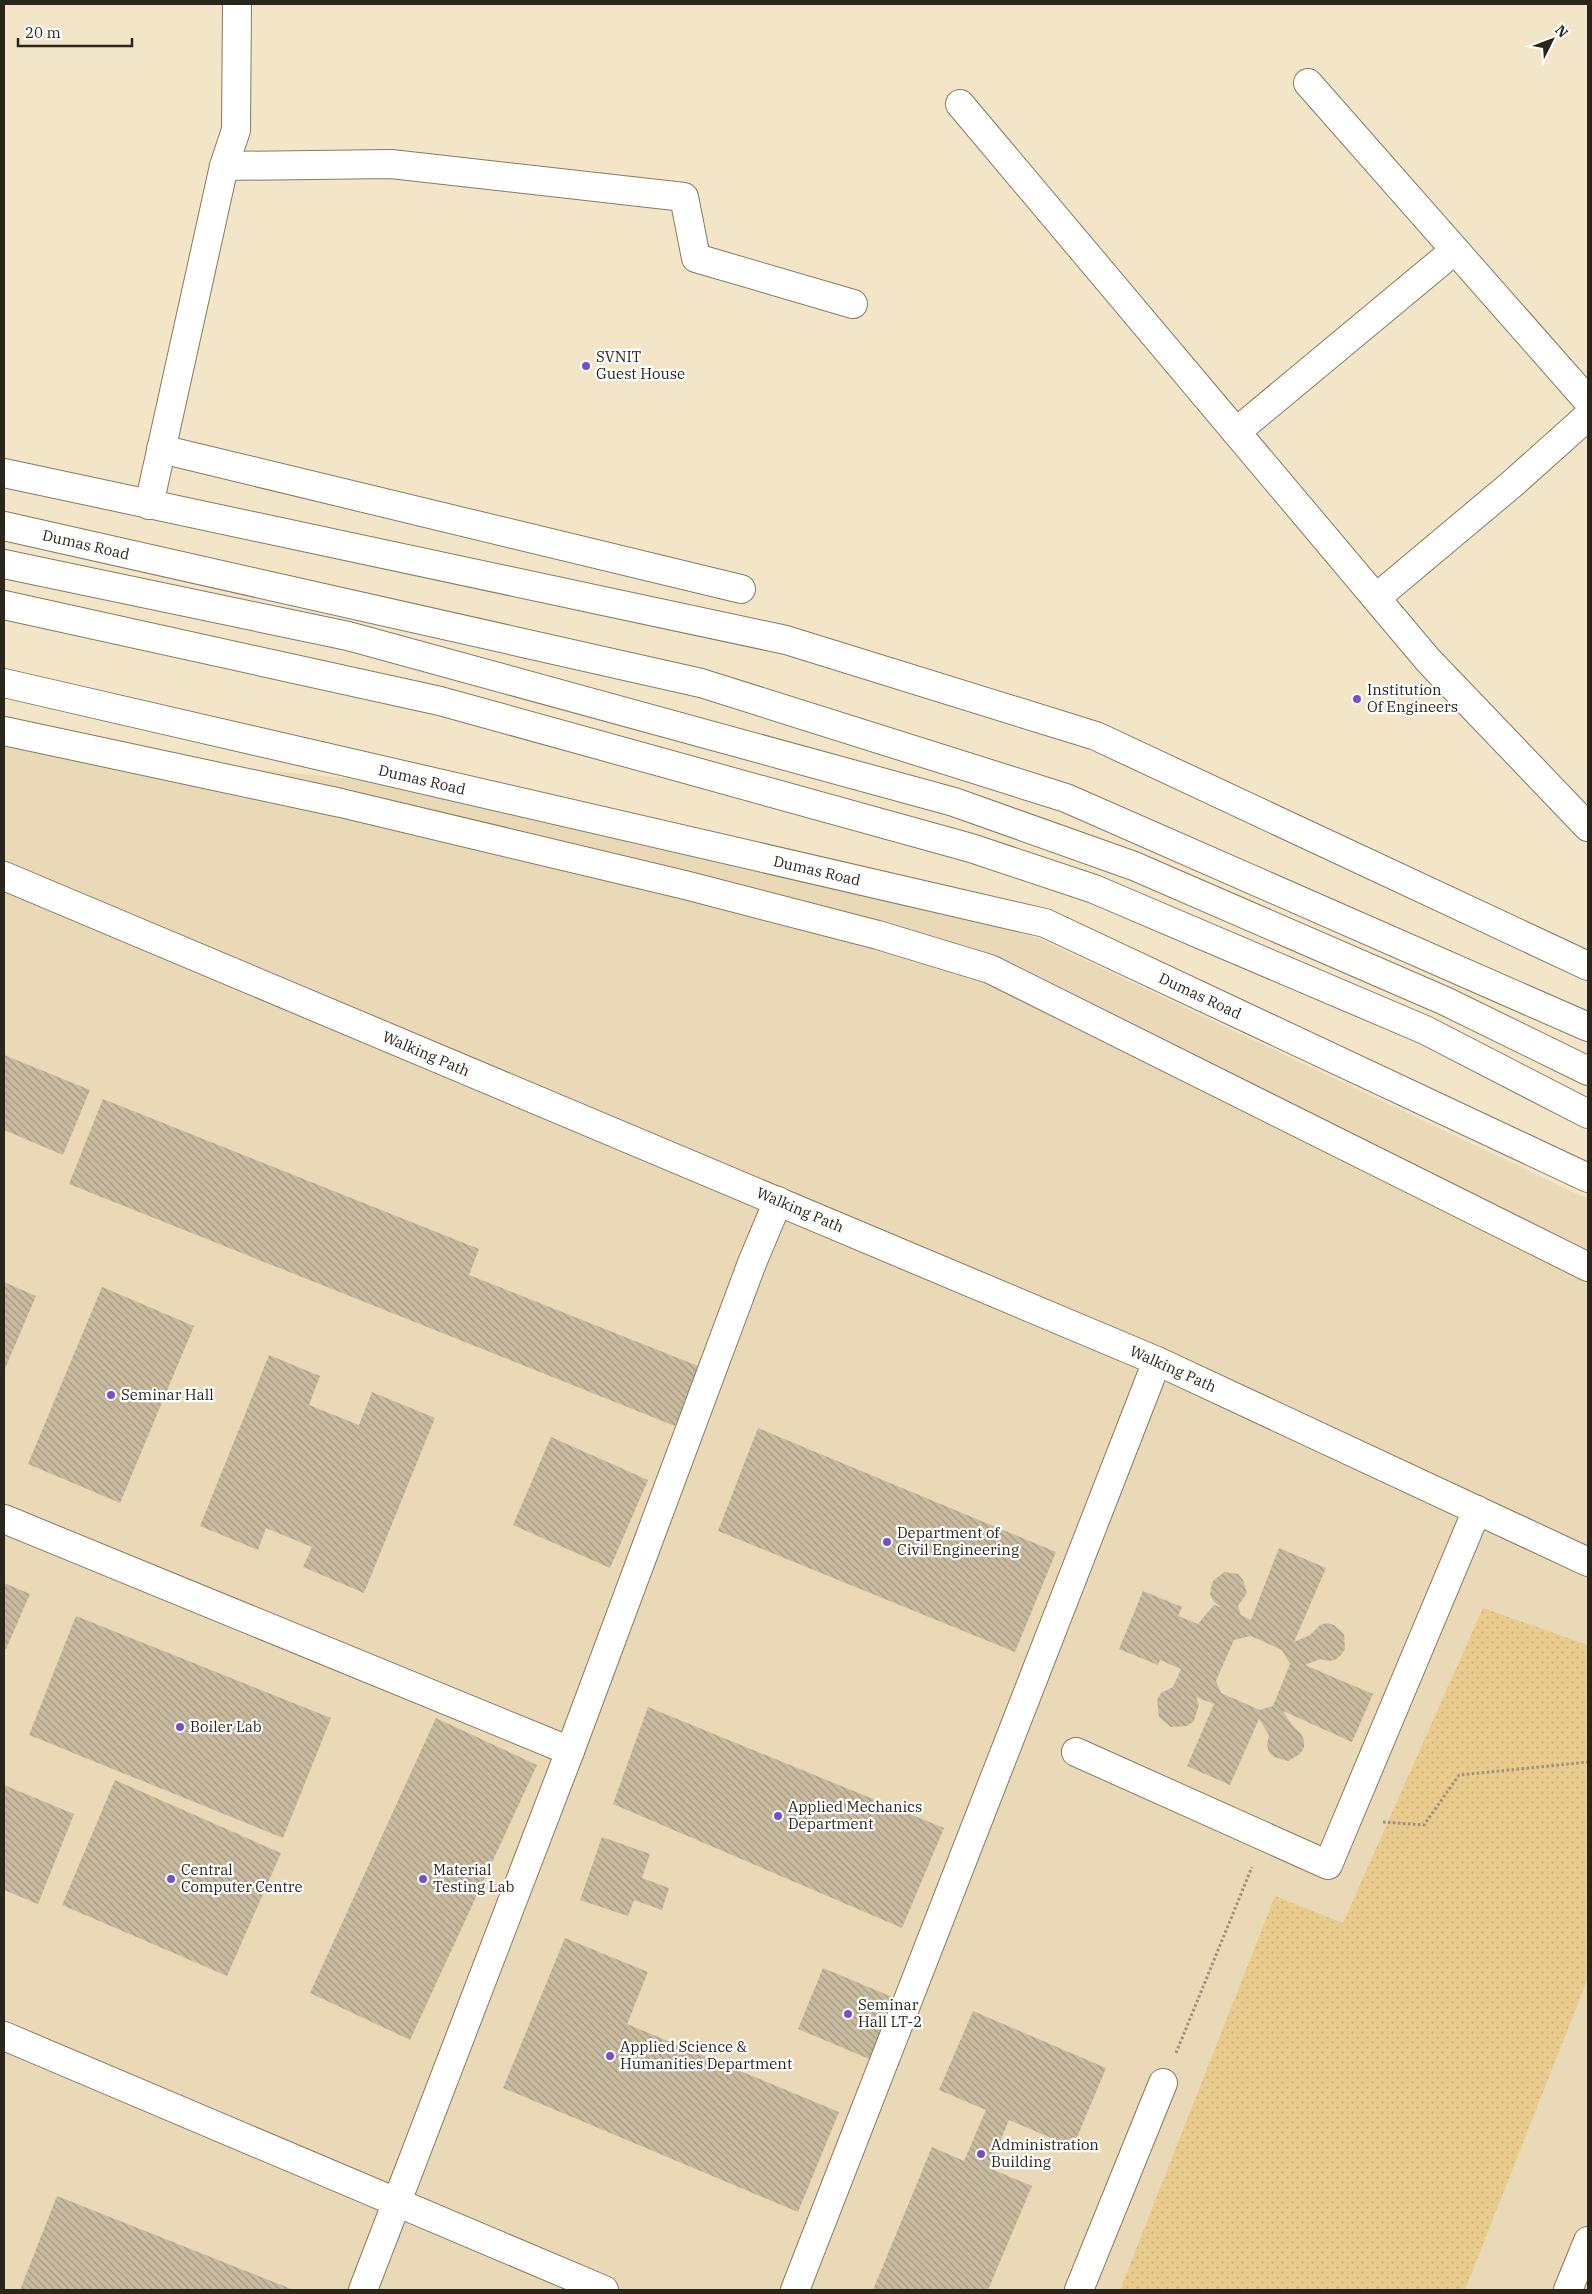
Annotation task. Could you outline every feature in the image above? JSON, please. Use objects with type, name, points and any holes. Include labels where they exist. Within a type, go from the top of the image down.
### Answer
[{"type":"street","points":[[149,505],[224,166],[236,130],[237,4]]},
{"type":"street","points":[[1308,83],[1588,401]]},
{"type":"street","points":[[960,104],[1428,660],[1588,827]]},
{"type":"street","points":[[224,166],[391,164],[684,197],[696,258],[853,304]]},
{"type":"street","points":[[1236,432],[1455,250]]},
{"type":"street","points":[[1376,598],[1512,484],[1588,416]]},
{"type":"street","points":[[161,449],[741,589]]},
{"type":"street","points":[[4,473],[786,640],[1096,736],[1588,966]]},
{"type":"street","name":"Dumas Road","points":[[4,526],[701,683],[1066,798],[1588,1027]]},
{"type":"street","points":[[4,564],[348,636],[954,802],[1134,866],[1445,1001],[1588,1071]]},
{"type":"street","points":[[4,604],[440,701],[971,848],[1094,889],[1425,1030],[1588,1114]]},
{"type":"street","name":"Dumas Road","points":[[4,683],[1045,923],[1588,1178]]},
{"type":"street","points":[[4,731],[341,803],[694,887],[878,935],[990,969],[1588,1267]]},
{"type":"street","name":"Walking Path","points":[[4,876],[1157,1361],[1588,1562]]},
{"type":"street","points":[[363,2290],[570,1751],[752,1263],[778,1201]]},
{"type":"street","points":[[795,2290],[1157,1361]]},
{"type":"street","points":[[1076,1752],[1328,1865],[1477,1510]]},
{"type":"street","points":[[4,1519],[570,1751]]},
{"type":"street","points":[[4,2036],[604,2290]]},
{"type":"street","points":[[1079,2290],[1164,2083]]},
{"type":"street","points":[[1568,2290],[1588,2241]]},
{"type":"path","points":[[1347,1819],[1424,1825],[1459,1775],[1588,1762]]},
{"type":"path","points":[[1164,2083],[1264,1836]]},
{"type":"shaded area","points":[[4,743],[515,796],[1038,938],[1588,1199],[1588,2290],[4,2290]]},
{"type":"shaded area","points":[[1483,1608],[1588,1645],[1588,1978],[1465,2290],[1120,2290],[1275,1896],[1343,1923]]},
{"type":"building","points":[[4,1055],[90,1090],[63,1155],[4,1130]]},
{"type":"building","points":[[103,1099],[479,1249],[469,1275],[698,1366],[675,1426],[69,1184]]},
{"type":"building","points":[[4,1282],[36,1296],[4,1371]]},
{"type":"building","name":"Seminar Hall","points":[[102,1287],[194,1326],[120,1503],[28,1464]]},
{"type":"building","points":[[269,1355],[320,1376],[309,1405],[359,1425],[372,1392],[435,1418],[364,1593],[303,1567],[312,1547],[266,1528],[258,1550],[200,1526]]},
{"type":"building","name":"Department of Civil Engineering","points":[[758,1428],[1056,1552],[1015,1652],[718,1531]]},
{"type":"building","points":[[551,1437],[648,1480],[610,1568],[513,1525]]},
{"type":"building","points":[[1279,1548],[1326,1568],[1294,1642],[1310,1635],[1320,1625],[1327,1623],[1334,1625],[1344,1634],[1345,1649],[1341,1655],[1335,1660],[1320,1659],[1305,1665],[1373,1694],[1352,1742],[1283,1711],[1304,1740],[1304,1748],[1300,1754],[1288,1761],[1274,1757],[1269,1752],[1267,1745],[1269,1735],[1259,1719],[1230,1785],[1187,1766],[1214,1704],[1196,1697],[1199,1705],[1194,1721],[1187,1726],[1171,1727],[1159,1717],[1157,1700],[1161,1693],[1173,1687],[1181,1669],[1160,1660],[1158,1665],[1119,1649],[1143,1591],[1182,1607],[1178,1616],[1198,1624],[1214,1605],[1221,1607],[1214,1602],[1210,1595],[1213,1581],[1224,1572],[1238,1574],[1243,1580],[1247,1593],[1238,1606],[1241,1615],[1251,1620]],"holes":[[[1251,1636],[1282,1650],[1290,1664],[1273,1706],[1260,1710],[1221,1693],[1216,1681],[1234,1640]]]},
{"type":"building","points":[[4,1583],[30,1594],[6,1649],[4,1648]]},
{"type":"building","name":"Boiler Lab","points":[[76,1616],[331,1718],[283,1838],[29,1735]]},
{"type":"building","name":"Applied Mechanics Department","points":[[648,1707],[944,1828],[902,1928],[613,1804]]},
{"type":"building","name":"Material Testing Lab","points":[[436,1718],[537,1765],[410,2040],[310,1993]]},
{"type":"building","name":"Central Computer Centre","points":[[115,1780],[281,1853],[227,1976],[62,1905]]},
{"type":"building","points":[[4,1785],[74,1814],[38,1904],[4,1890]]},
{"type":"building","points":[[602,1837],[650,1854],[642,1878],[669,1888],[662,1910],[634,1900],[628,1916],[580,1900]]},
{"type":"building","name":"Applied Science & Humanities Department","points":[[565,1938],[648,1972],[627,2024],[839,2112],[798,2212],[503,2088]]},
{"type":"building","name":"Seminar Hall LT-2","points":[[823,1968],[899,2000],[874,2061],[798,2029]]},
{"type":"building","name":"Administration Building","points":[[973,2011],[1106,2068],[1073,2147],[1009,2120],[989,2168],[1032,2186],[988,2290],[873,2290],[932,2147],[964,2161],[986,2110],[939,2090]]},
{"type":"building","points":[[57,2196],[294,2290],[20,2290]]},
{"type":"place","name":"SVNIT Guest House","points":[[586,366]]},
{"type":"place","name":"Institution Of Engineers","points":[[1357,699]]},
{"type":"place","name":"Seminar Hall","points":[[111,1395]]},
{"type":"place","name":"Department of Civil Engineering","points":[[887,1542]]},
{"type":"place","name":"Boiler Lab","points":[[180,1727]]},
{"type":"place","name":"Applied Mechanics Department","points":[[778,1816]]},
{"type":"place","name":"Central Computer Centre","points":[[171,1879]]},
{"type":"place","name":"Material Testing Lab","points":[[423,1879]]},
{"type":"place","name":"Seminar Hall LT-2","points":[[848,2014]]},
{"type":"place","name":"Applied Science & Humanities Department","points":[[610,2056]]},
{"type":"place","name":"Administration Building","points":[[981,2154]]}]
